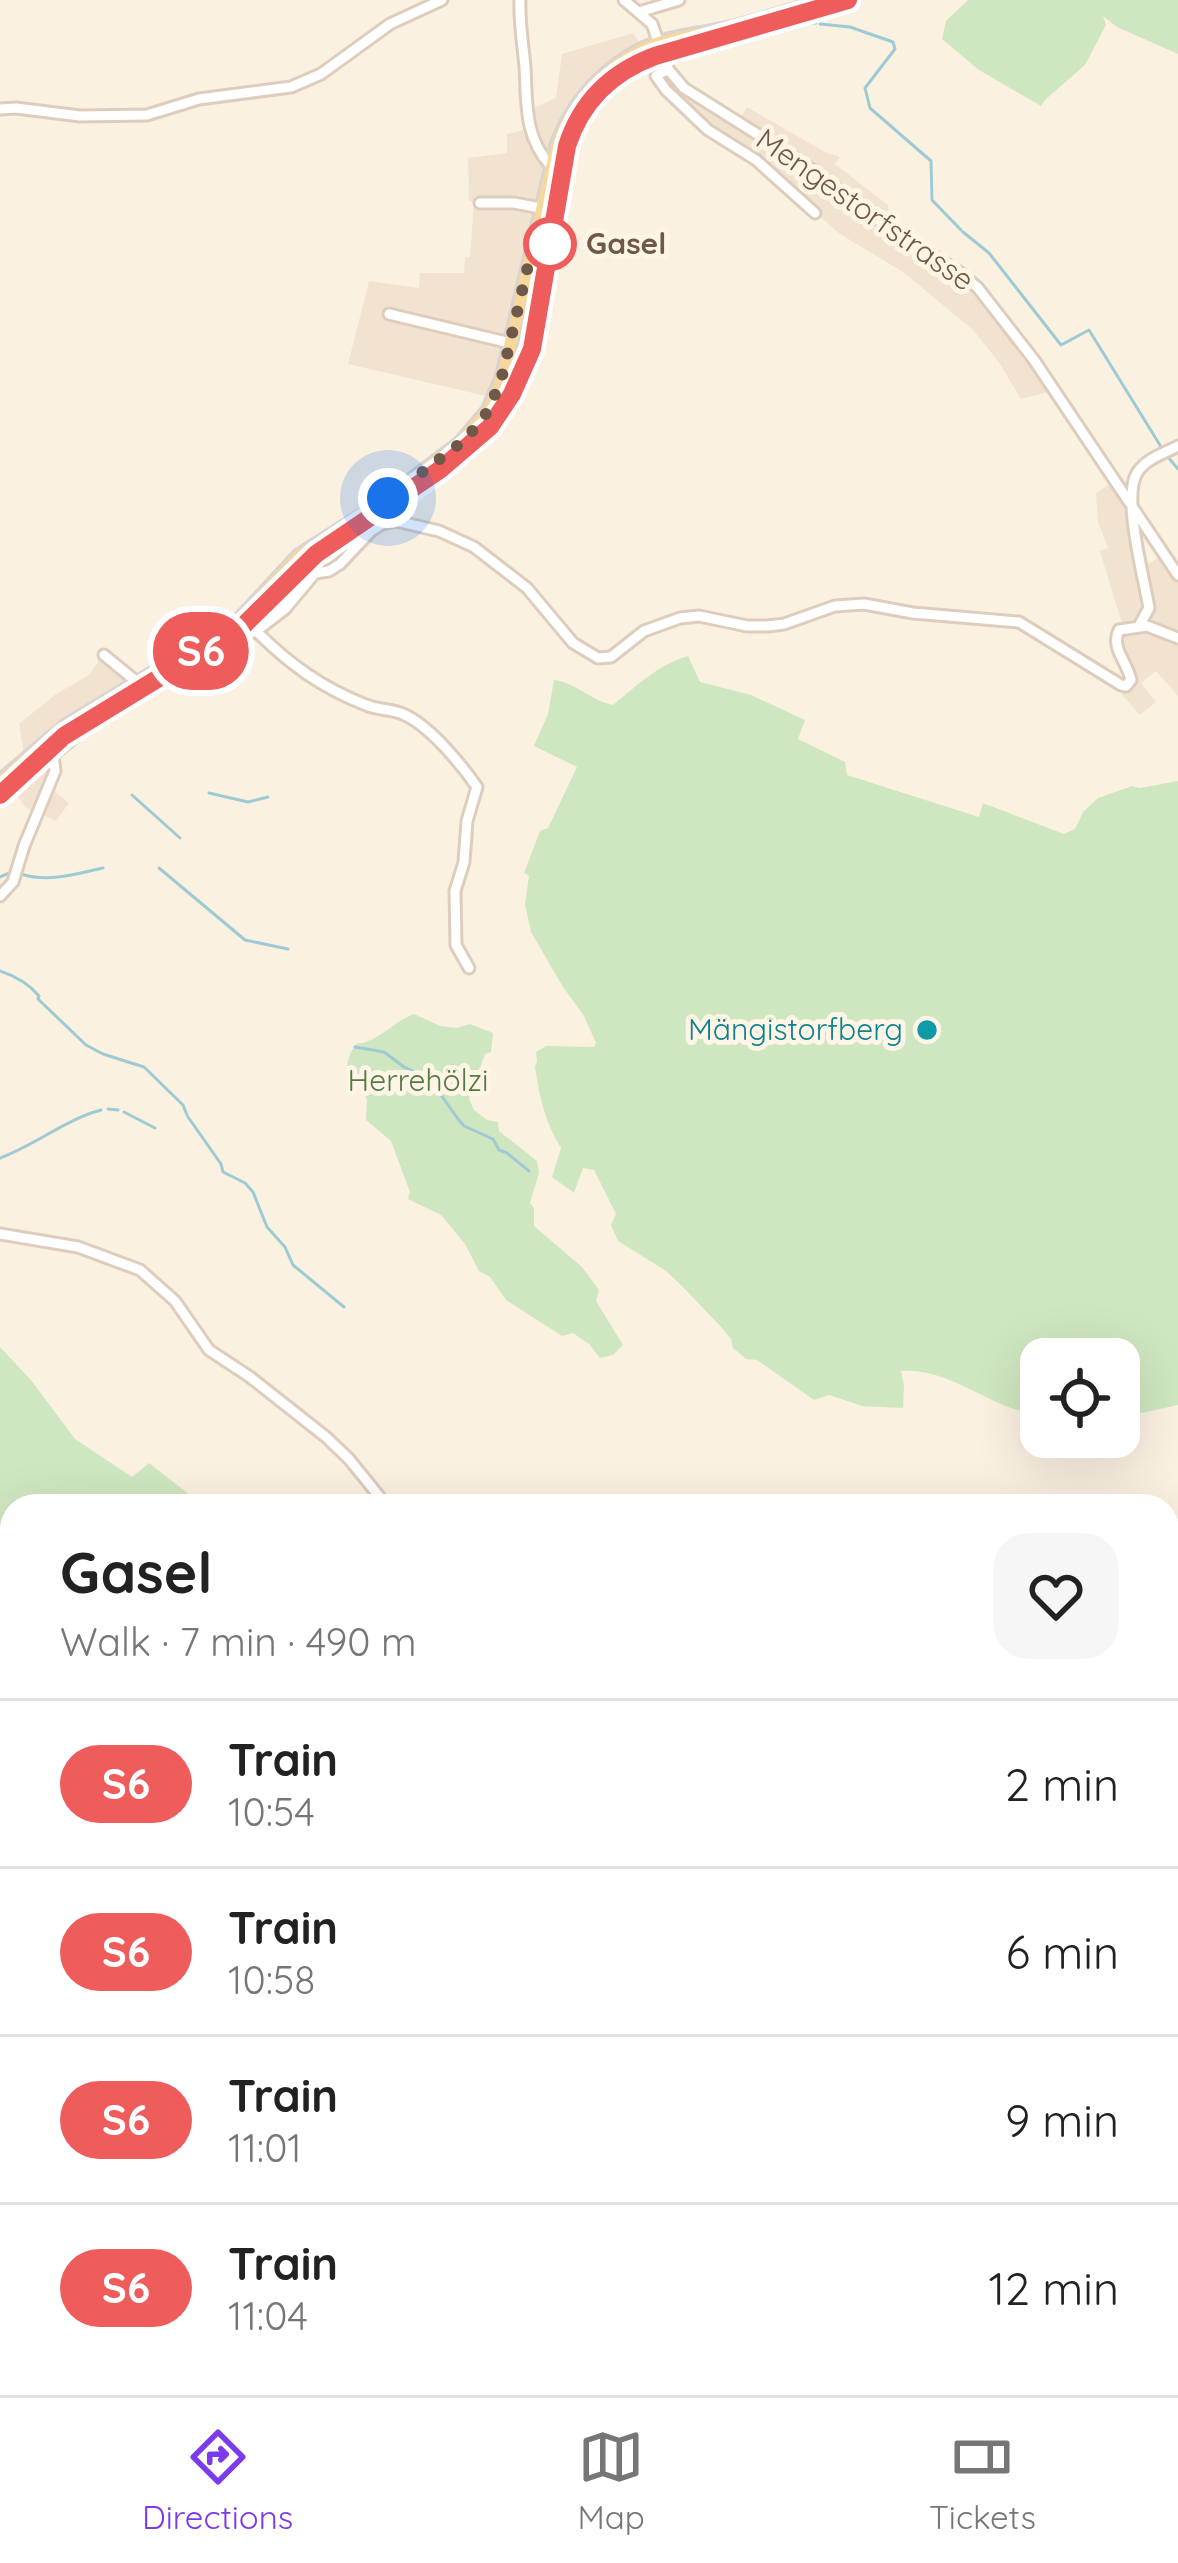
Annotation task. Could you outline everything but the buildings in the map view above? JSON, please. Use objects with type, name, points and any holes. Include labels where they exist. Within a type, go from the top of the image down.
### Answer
[{"type":"main road","points":[[0,782],[59,731],[237,623],[299,556],[382,503],[472,434],[494,403],[551,166],[566,124],[587,93],[618,66],[660,43],[827,0]]},
{"type":"street","points":[[0,109],[147,115],[199,99],[291,87],[320,74],[391,24],[442,0]]},
{"type":"street","points":[[520,0],[529,124],[551,166]]},
{"type":"street","points":[[624,0],[653,26],[668,69],[656,76],[680,105],[713,135],[756,160],[815,213]]},
{"type":"street","points":[[639,12],[679,0]]},
{"type":"street","name":"Mengestorfstrasse","points":[[668,69],[684,88],[800,161],[978,288],[1034,360],[1178,575]]},
{"type":"street","points":[[480,203],[541,208]]},
{"type":"street","points":[[389,314],[510,343]]},
{"type":"street","points":[[1158,628],[1149,608],[1130,505],[1138,471],[1178,446]]},
{"type":"street","points":[[0,896],[13,882],[55,771],[53,754],[97,718],[201,656],[256,632],[285,609],[315,573],[329,571],[347,559],[369,533],[399,520],[458,538],[484,554],[534,595],[577,646],[604,658],[644,631],[680,618],[776,626],[835,606],[864,604],[1018,622],[1126,686],[1131,676],[1118,651],[1116,637],[1121,629],[1158,628],[1178,638]]},
{"type":"street","points":[[299,556],[315,573]]},
{"type":"street","points":[[1138,626],[1149,608]]},
{"type":"street","points":[[256,632],[311,679],[368,706],[410,718],[477,787],[455,890],[456,945],[469,968]]},
{"type":"street","points":[[104,655],[137,682]]},
{"type":"street","points":[[0,1234],[78,1246],[128,1264],[153,1279],[217,1358],[250,1377],[337,1447],[377,1494]]},
{"type":"shaded area","points":[[633,33],[642,46],[568,114],[490,397],[348,364],[369,281],[419,288],[420,273],[464,273],[465,257],[470,257],[474,202],[469,201],[468,158],[507,153],[507,134],[528,129],[525,112],[556,98],[562,54]]},
{"type":"shaded area","points":[[685,92],[737,124],[747,107],[840,157],[835,164],[888,205],[897,232],[967,281],[999,316],[1049,392],[1021,399],[972,329],[903,272],[840,234],[756,160],[713,135],[676,100]]},
{"type":"shaded area","points":[[1114,481],[1132,508],[1144,566],[1164,555],[1178,576],[1178,696],[1156,671],[1141,683],[1156,702],[1140,715],[1119,691],[1131,680],[1117,646],[1123,627],[1100,551],[1108,548],[1098,522],[1096,493]]},
{"type":"shaded area","points":[[102,656],[137,682],[25,761],[19,724],[89,675]]},
{"type":"shaded area","points":[[53,755],[47,785],[69,803],[56,821],[25,807],[11,786]]},
{"type":"green space","points":[[968,0],[1178,0],[1178,54],[1103,16],[1106,25],[1085,65],[1041,106],[979,70],[942,39],[946,21]]},
{"type":"green space","points":[[289,582],[297,592],[277,611],[211,647],[247,625]]},
{"type":"green space","points":[[688,656],[700,682],[751,695],[805,720],[798,739],[845,762],[847,775],[979,817],[983,803],[1064,834],[1075,829],[1083,812],[1098,798],[1132,786],[1178,781],[1178,1405],[1140,1413],[1140,1338],[1020,1338],[1020,1410],[941,1377],[914,1371],[901,1371],[903,1408],[862,1406],[829,1395],[814,1400],[757,1360],[746,1359],[666,1271],[618,1241],[611,1225],[616,1214],[594,1170],[583,1168],[574,1193],[552,1177],[561,1148],[541,1099],[536,1052],[546,1046],[594,1047],[596,1043],[531,932],[525,904],[529,876],[524,873],[540,831],[548,828],[577,767],[534,746],[548,714],[554,680],[613,705]]},
{"type":"green space","name":"Herrehölzi","points":[[414,1014],[440,1026],[470,1024],[493,1033],[491,1052],[485,1054],[469,1099],[474,1110],[498,1122],[499,1131],[537,1161],[539,1173],[530,1203],[534,1226],[582,1267],[599,1290],[596,1301],[623,1345],[613,1355],[600,1358],[573,1333],[562,1336],[506,1300],[490,1277],[479,1271],[441,1215],[408,1199],[410,1192],[391,1141],[366,1120],[367,1100],[347,1067],[356,1044]]},
{"type":"green space","points":[[0,1347],[75,1439],[132,1477],[149,1463],[189,1494],[0,1494]]},
{"type":"waterway","points":[[794,22],[816,23]]},
{"type":"waterway","points":[[820,24],[850,27],[893,42],[895,49],[865,88],[870,108],[931,161],[932,200],[961,230]]},
{"type":"waterway","points":[[963,232],[989,253],[1061,345]]},
{"type":"waterway","points":[[1063,344],[1089,330],[1163,450]]},
{"type":"waterway","points":[[1168,457],[1178,469]]},
{"type":"waterway","points":[[209,793],[248,802],[268,797]]},
{"type":"waterway","points":[[132,795],[180,838]]},
{"type":"waterway","points":[[21,874],[52,878],[103,868]]},
{"type":"waterway","points":[[159,868],[245,940],[288,949]]},
{"type":"waterway","points":[[0,877],[9,873]]},
{"type":"waterway","points":[[0,971],[31,988],[86,1045],[144,1067],[183,1105],[187,1115]]},
{"type":"waterway","points":[[355,1047],[384,1052],[429,1078],[464,1126],[493,1139],[499,1150],[529,1171]]},
{"type":"waterway","points":[[108,1109],[118,1110]]},
{"type":"waterway","points":[[0,1158],[101,1110]]},
{"type":"waterway","points":[[124,1112],[155,1128]]},
{"type":"waterway","points":[[188,1117],[223,1172],[253,1192],[267,1227],[293,1265],[344,1307]]},
{"type":"railway","points":[[0,796],[69,732],[242,627],[316,554],[441,469],[490,426],[515,389],[532,349],[567,146],[580,117],[608,83],[647,58],[848,0]]},
{"type":"train","name":"S6","points":[[0,795],[64,736],[242,627],[316,554],[441,469],[490,427],[530,354],[567,146],[579,117],[601,88],[626,69],[655,56],[848,0]]},
{"type":"place","name":"Gasel","points":[[550,244]]},
{"type":"place","name":"Mängistorfberg","points":[[927,1030]]},
{"type":"route","points":[[388,498],[472,434],[494,403],[535,236],[550,244]]}]
